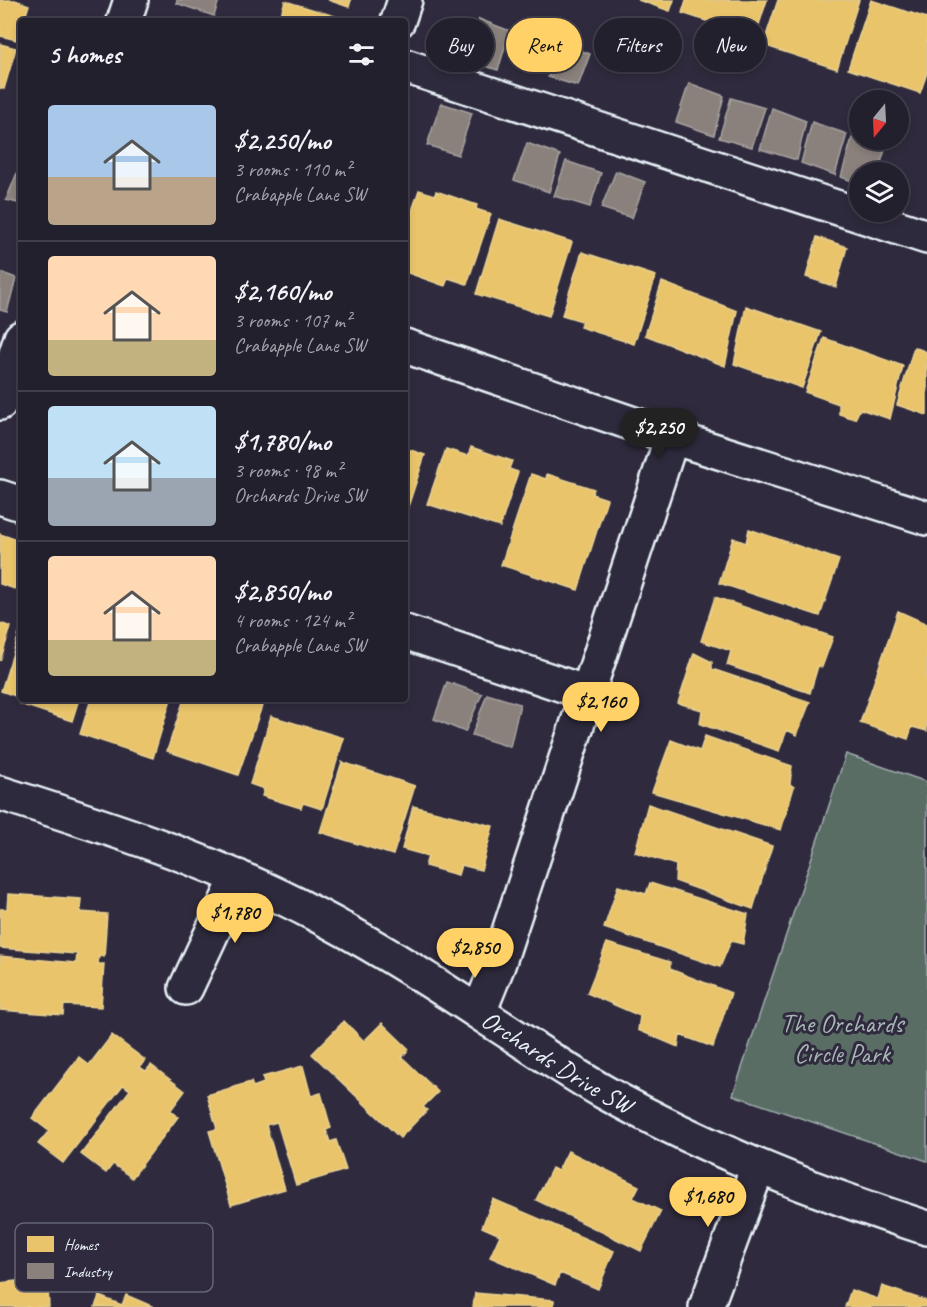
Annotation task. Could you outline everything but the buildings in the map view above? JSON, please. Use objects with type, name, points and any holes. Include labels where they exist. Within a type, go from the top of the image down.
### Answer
[{"type":"street","points":[[125,18],[131,0]]},
{"type":"street","points":[[399,18],[405,0]]},
{"type":"street","points":[[408,67],[927,237]]},
{"type":"street","points":[[0,403],[18,347]]},
{"type":"street","points":[[408,347],[672,436],[927,518]]},
{"type":"street","points":[[479,1012],[498,965],[672,436]]},
{"type":"street","points":[[0,497],[18,503]]},
{"type":"street","points":[[408,633],[587,693]]},
{"type":"street","name":"Orchards Drive SW","points":[[0,793],[139,838],[238,878],[310,911],[362,939],[602,1091],[677,1131],[758,1167],[927,1228]]},
{"type":"street","points":[[186,988],[238,878]]},
{"type":"street","points":[[706,1307],[758,1167]]},
{"type":"green space","name":"The Orchards Circle Park","points":[[846,754],[927,782],[927,1161],[733,1095]]}]
